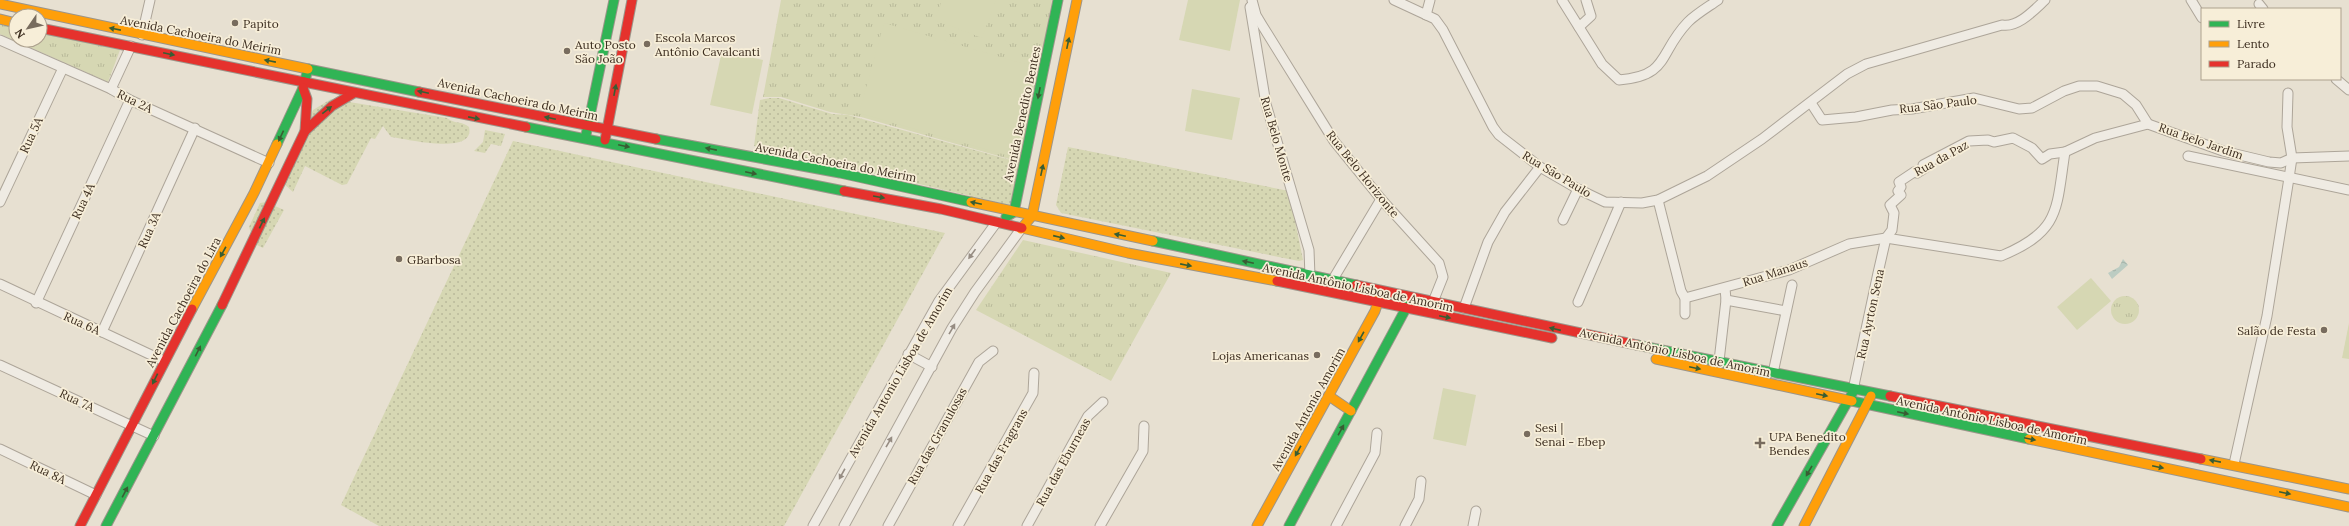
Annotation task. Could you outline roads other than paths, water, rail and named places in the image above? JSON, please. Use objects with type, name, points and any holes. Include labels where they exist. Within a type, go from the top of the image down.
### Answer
[{"type":"main road","points":[[586,138],[614,0]]},
{"type":"main road","points":[[605,142],[632,0]]},
{"type":"main road","name":"Avenida Benedito Bentes","points":[[1014,212],[1058,0]]},
{"type":"main road","points":[[1021,229],[1032,216],[1077,0]]},
{"type":"main road","name":"Avenida Cachoeira do Meirim","points":[[0,4],[142,35],[607,130],[840,173],[1032,216]]},
{"type":"main road","name":"Avenida Cachoeira do Meirim","points":[[48,30],[130,46],[304,85],[354,93],[586,138],[809,185],[941,209],[996,224]]},
{"type":"main road","name":"Avenida Cachoeira do Lira","points":[[80,526],[164,361],[242,217],[269,163],[304,85],[308,69]]},
{"type":"main road","name":"Avenida Cachoeira do Lira","points":[[106,526],[220,307],[305,129],[307,99],[304,85]]},
{"type":"main road","points":[[290,117],[299,116],[305,129],[332,106],[354,93]]},
{"type":"main road","points":[[996,224],[1014,212]]},
{"type":"main road","name":"Avenida Antônio Lisboa de Amorim","points":[[1032,216],[1575,333],[1719,361],[1872,394],[2234,464],[2349,489]]},
{"type":"main road","name":"Avenida Antônio Lisboa de Amorim","points":[[996,224],[1128,253],[1563,340]]},
{"type":"main road","name":"Avenida Antonio Amorim","points":[[1257,526],[1374,312],[1382,291]]},
{"type":"main road","points":[[1288,526],[1411,297]]},
{"type":"main road","name":"Avenida Antônio Lisboa de Amorim","points":[[1615,350],[1865,405],[2349,507]]},
{"type":"main road","points":[[1777,526],[1849,401],[1853,390]]},
{"type":"main road","points":[[1804,526],[1872,394]]},
{"type":"main road","points":[[1329,396],[1351,411]]},
{"type":"street","points":[[142,35],[150,0]]},
{"type":"street","name":"Rua Belo Horizonte","points":[[1252,0],[1256,15],[1320,120],[1339,147],[1381,199],[1442,268],[1443,277],[1433,302]]},
{"type":"street","name":"Rua Belo Monte","points":[[1252,0],[1252,25],[1266,104],[1309,250],[1310,276]]},
{"type":"street","name":"Rua São Paulo","points":[[1394,0],[1435,19],[1493,127],[1510,144],[1540,167],[1578,189],[1605,202],[1642,203],[1658,200],[1712,172],[1811,103],[1847,74],[1866,64],[2002,24],[2008,26],[2022,19],[2045,0]]},
{"type":"street","points":[[1426,15],[1430,0]]},
{"type":"street","points":[[1562,0],[1602,64],[1618,80],[1646,76],[1657,68],[1689,21],[1718,0]]},
{"type":"street","points":[[1579,27],[1591,16],[1586,0]]},
{"type":"street","points":[[2191,0],[2201,16]]},
{"type":"street","name":"Rua 2A","points":[[0,40],[111,89],[130,100],[195,128],[269,163]]},
{"type":"street","points":[[111,89],[130,46]]},
{"type":"street","name":"Rua 5A","points":[[0,202],[63,68]]},
{"type":"street","points":[[2337,80],[2349,90]]},
{"type":"street","name":"Rua São Paulo","points":[[1811,103],[1822,120],[1856,117],[1892,110],[1912,109],[1974,98],[2019,109],[2032,108],[2064,91],[2079,86],[2097,86],[2123,94],[2136,105],[2148,124]]},
{"type":"street","points":[[2234,464],[2267,316],[2292,158],[2287,127],[2288,93]]},
{"type":"street","name":"Rua 4A","points":[[36,303],[130,100]]},
{"type":"street","name":"Rua Belo Jardim","points":[[2065,152],[2095,138],[2148,124],[2223,151],[2281,163],[2292,158],[2349,156]]},
{"type":"street","name":"Rua 3A","points":[[102,332],[195,128]]},
{"type":"street","name":"Rua da Paz","points":[[1886,238],[1892,230],[1894,213],[1890,204],[1901,195],[1898,191],[1901,187],[1900,182],[1914,172],[1916,173],[1925,168],[1924,165],[1969,141],[1988,140],[1994,142],[2013,138],[2032,148],[2042,159],[2050,154],[2065,152]]},
{"type":"street","points":[[1886,238],[1995,257],[2017,250],[2037,237],[2054,217],[2065,152]]},
{"type":"street","name":"Rua Belo Jardim","points":[[2188,156],[2349,190]]},
{"type":"street","points":[[1464,308],[1488,242],[1505,212],[1540,167]]},
{"type":"street","points":[[1563,220],[1578,189]]},
{"type":"street","points":[[1332,281],[1381,199]]},
{"type":"street","points":[[1658,200],[1681,291],[1685,298],[1685,314]]},
{"type":"street","points":[[1578,302],[1621,202]]},
{"type":"street","name":"Avenida Antonio Lisboa de Amorim","points":[[813,526],[939,301],[996,224]]},
{"type":"street","name":"Avenida Antonio Lisboa de Amorim","points":[[844,526],[952,328],[975,292],[1021,229]]},
{"type":"street","name":"Rua Manaus","points":[[1685,298],[1789,270],[1849,244],[1886,238]]},
{"type":"street","name":"Rua Ayrton Sena","points":[[1853,390],[1886,238]]},
{"type":"street","name":"Rua 6A","points":[[0,284],[36,303],[164,361]]},
{"type":"street","points":[[1773,373],[1792,285]]},
{"type":"street","points":[[1719,361],[1726,300],[1725,288]]},
{"type":"street","points":[[1726,300],[1786,312]]},
{"type":"street","name":"Rua das Granulosas","points":[[888,526],[979,362],[994,351]]},
{"type":"street","points":[[908,354],[932,366]]},
{"type":"street","name":"Rua 7A","points":[[0,365],[154,436]]},
{"type":"street","name":"Rua das Fragrans","points":[[958,526],[1033,392],[1034,373]]},
{"type":"street","name":"Rua das Eburneas","points":[[1028,526],[1088,416],[1103,402]]},
{"type":"street","points":[[1100,526],[1143,451],[1144,426]]},
{"type":"street","points":[[1336,526],[1375,453],[1377,433]]},
{"type":"street","name":"Rua 8A","points":[[0,449],[96,495]]},
{"type":"street","points":[[1405,526],[1419,499],[1421,481]]},
{"type":"street","points":[[1473,526],[1476,511]]},
{"type":"water","points":[[2123,259],[2128,265],[2112,279],[2108,273],[2119,267]]},
{"type":"place","name":"Papito","points":[[235,23]]},
{"type":"place","name":"Escola Marcos Antônio Cavalcanti","points":[[647,44]]},
{"type":"place","name":"Auto Posto São João","points":[[567,51]]},
{"type":"place","name":"GBarbosa","points":[[399,259]]},
{"type":"place","name":"Salão de Festa","points":[[2324,330]]},
{"type":"place","name":"Lojas Americanas","points":[[1317,355]]},
{"type":"place","name":"Sesi | Senai - Ebep","points":[[1527,434]]},
{"type":"place","name":"UPA Benedito Bendes","points":[[1760,443]]}]
